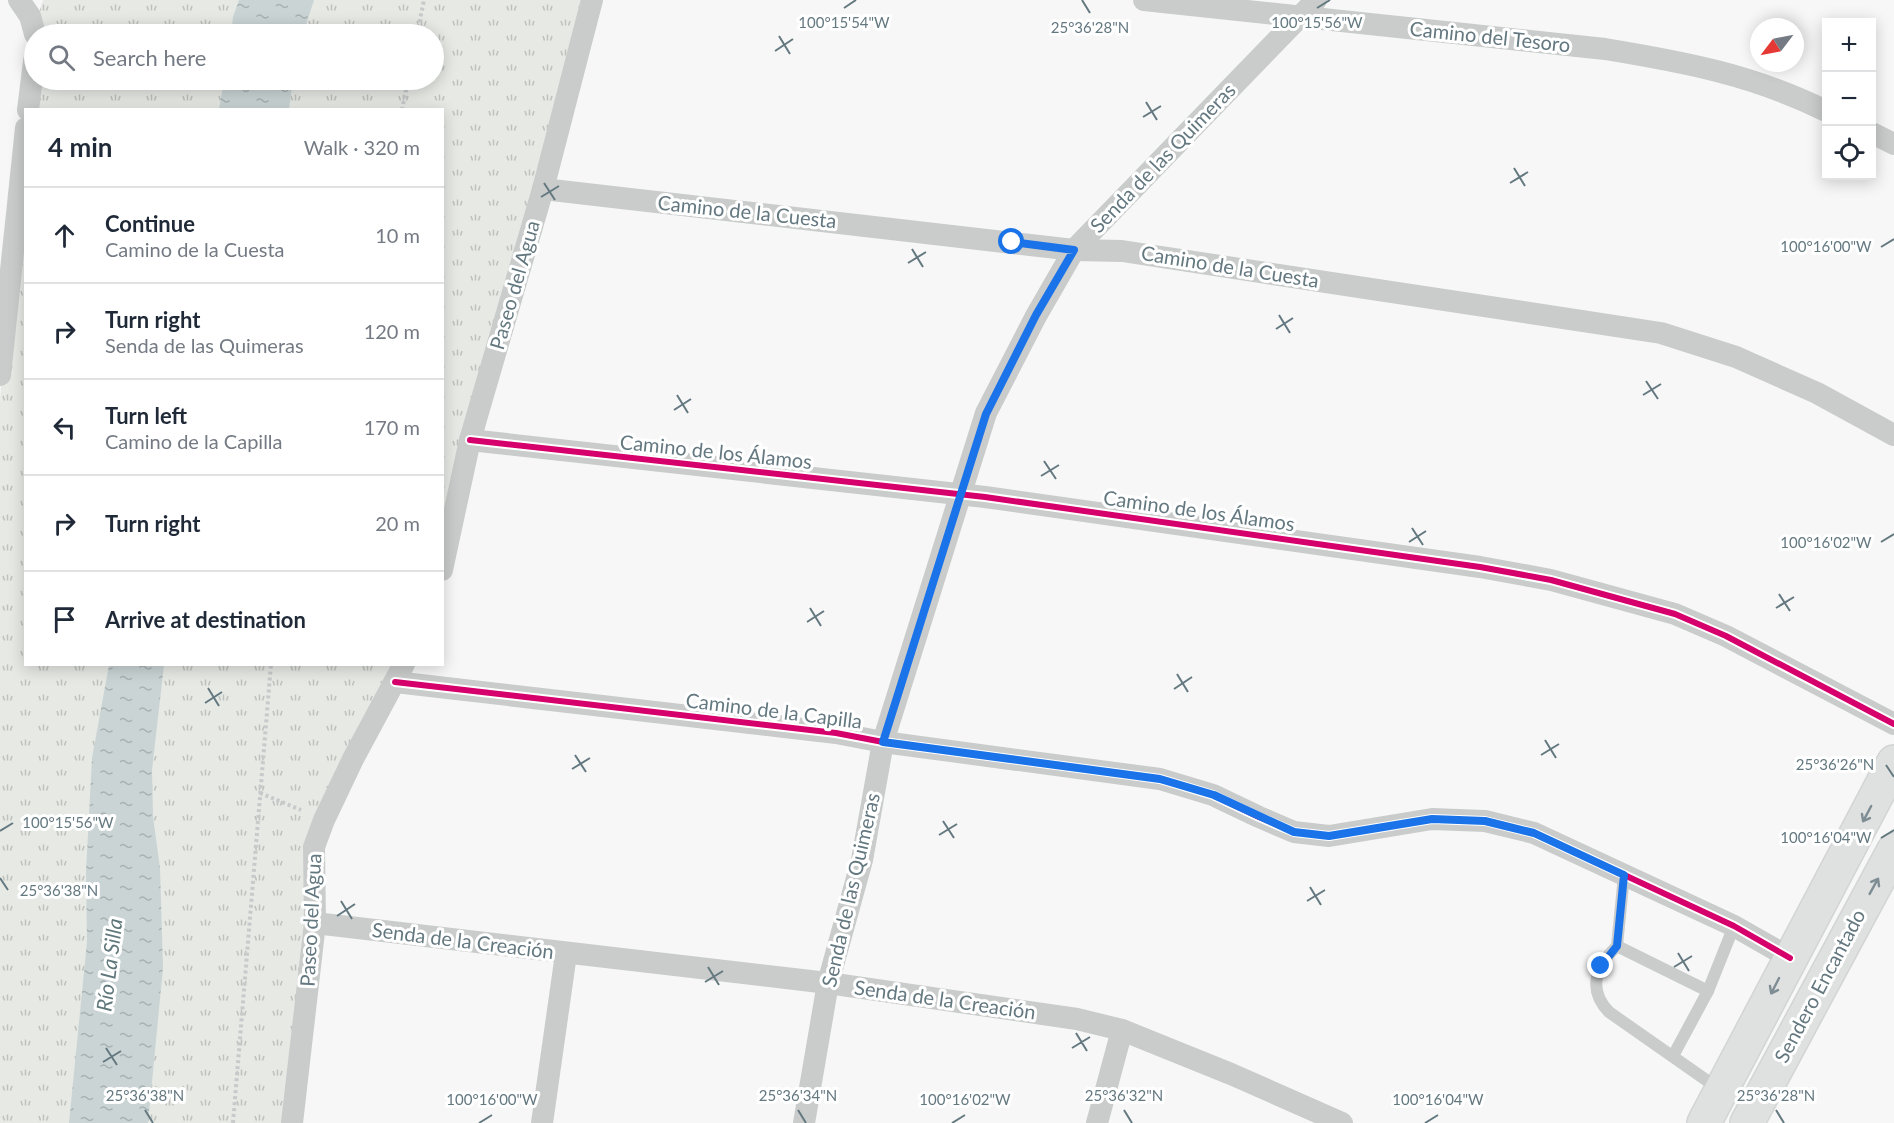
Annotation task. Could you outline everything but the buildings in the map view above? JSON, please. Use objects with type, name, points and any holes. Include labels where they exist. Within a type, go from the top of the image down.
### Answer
[{"type":"street","points":[[19,0],[30,16],[32,24]]},
{"type":"street","name":"Paseo del Agua","points":[[444,561],[470,440],[543,189],[592,0]]},
{"type":"street","name":"Camino del Tesoro","points":[[1144,0],[1605,49],[1679,61],[1746,78],[1822,108]]},
{"type":"street","name":"Senda de las Quimeras","points":[[804,1123],[828,983],[862,860],[883,742],[986,414],[1036,315],[1074,250],[1316,0]]},
{"type":"street","points":[[28,108],[30,90]]},
{"type":"street","points":[[1876,135],[1894,144]]},
{"type":"street","points":[[0,375],[24,147]]},
{"type":"street","name":"Camino de la Cuesta","points":[[543,189],[1074,250],[1133,253],[1661,333],[1736,357],[1817,393],[1894,435]]},
{"type":"street","name":"Camino de los Álamos","points":[[470,440],[960,494],[1480,567],[1551,580],[1675,614],[1726,636],[1894,724]]},
{"type":"street","name":"Paseo del Agua","points":[[292,1123],[315,923],[314,848],[324,820],[353,759],[399,673]]},
{"type":"street","name":"Camino de la Capilla","points":[[399,673],[1160,779],[1214,795],[1294,832],[1329,836],[1432,819],[1485,821],[1534,833],[1734,926],[1790,958]]},
{"type":"street","name":"Sendero Encantado","points":[[1704,1123],[1894,762]]},
{"type":"street","name":"Sendero Encantado","points":[[1747,1123],[1894,850]]},
{"type":"street","name":"Senda de la Creación","points":[[315,923],[828,983],[1077,1019],[1122,1030],[1231,1074],[1342,1123]]},
{"type":"street","points":[[542,1123],[566,954]]},
{"type":"street","points":[[1098,1123],[1122,1030]]},
{"type":"lane","points":[[1624,875],[1617,946],[1601,966],[1595,982],[1600,1004],[1722,1091]]},
{"type":"lane","points":[[1674,1056],[1708,991],[1734,926]]},
{"type":"lane","points":[[1617,946],[1708,991]]},
{"type":"path","points":[[419,24],[424,0]]},
{"type":"path","points":[[402,108],[406,90]]},
{"type":"path","points":[[233,1123],[271,666]]},
{"type":"path","points":[[260,793],[324,820]]},
{"type":"green space","points":[[43,0],[591,0],[444,555],[444,108],[27,108],[29,90],[444,90],[444,24],[35,24]]},
{"type":"green space","points":[[24,138],[24,666],[394,666],[324,839],[289,1123],[0,1123],[0,404],[3,350]]},
{"type":"water","points":[[239,0],[314,0],[306,24],[232,24]]},
{"type":"water","points":[[222,90],[292,90],[289,108],[219,108]]},
{"type":"water","name":"Río La Silla","points":[[109,666],[164,666],[152,770],[153,817],[160,868],[163,968],[148,1123],[69,1123],[87,942],[86,872],[92,758]]},
{"type":"cycle path","points":[[470,440],[985,497],[1480,567],[1551,580],[1675,614],[1726,636],[1894,724]]},
{"type":"cycle path","points":[[395,682],[836,733],[883,742],[1160,779],[1213,795],[1294,832],[1329,836],[1432,819],[1485,821],[1534,833],[1734,926],[1790,958]]},
{"type":"route","points":[[1012,242],[1074,250],[1036,315],[986,414],[883,742],[1160,779],[1214,795],[1294,832],[1329,836],[1432,819],[1485,821],[1534,833],[1624,875],[1617,946],[1601,966]]}]
